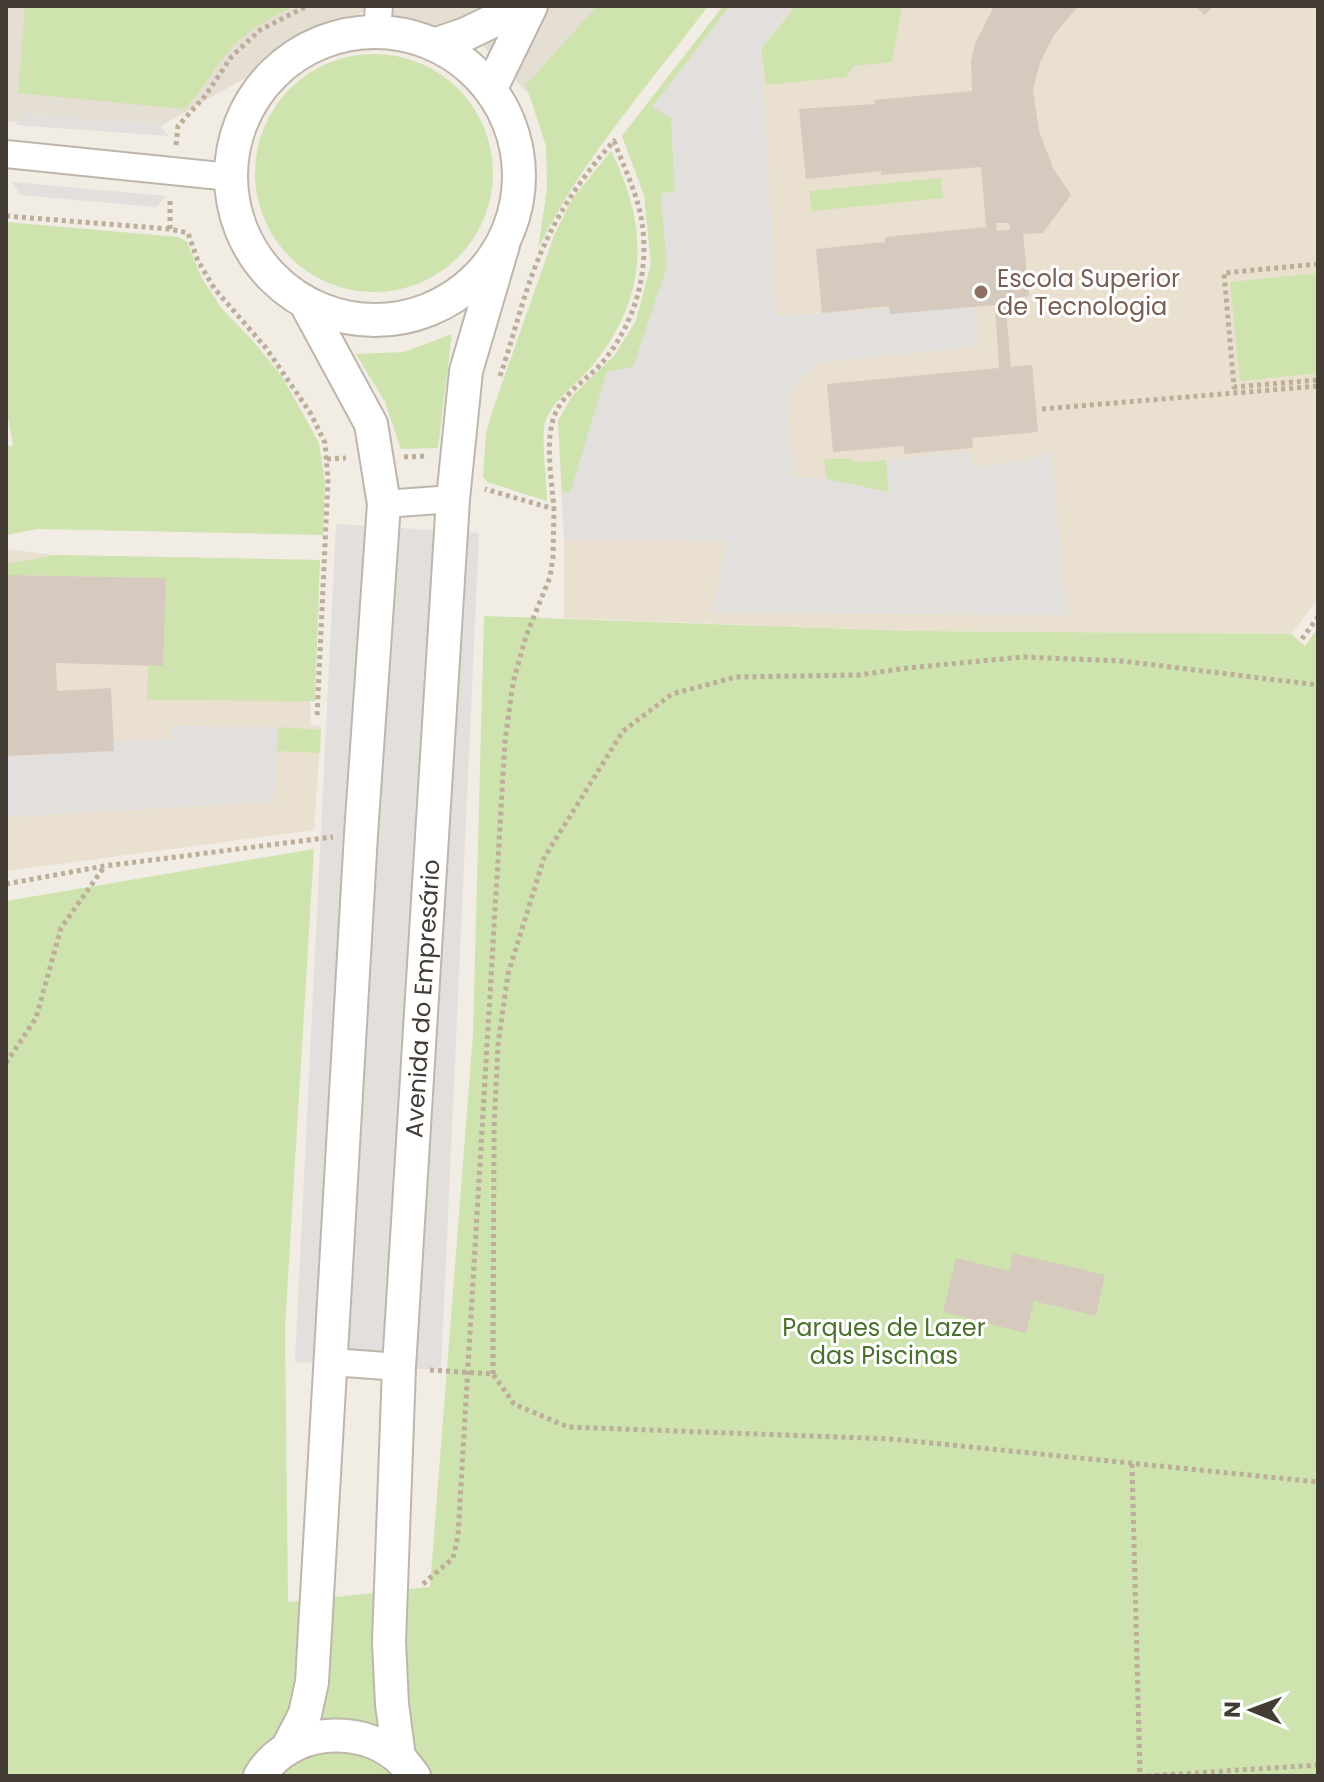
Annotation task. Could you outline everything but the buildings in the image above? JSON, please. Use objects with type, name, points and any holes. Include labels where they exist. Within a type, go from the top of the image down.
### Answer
[{"type":"street","points":[[437,44],[466,34],[524,6]]},
{"type":"street","points":[[491,88],[531,6]]},
{"type":"street","points":[[378,18],[408,34],[437,44],[475,71],[491,88],[511,125],[520,165],[517,206],[503,245],[475,281],[438,307],[395,320],[349,319],[306,304],[275,281],[251,251],[235,215],[230,177],[237,131],[258,90],[290,58],[332,37],[378,18]]},
{"type":"street","points":[[6,154],[230,177]]},
{"type":"street","name":"Avenida do Empresário","points":[[407,1767],[392,1704],[389,1642],[399,1367],[467,492],[466,371],[503,245]]},
{"type":"street","points":[[287,1749],[305,1714],[312,1682],[361,834],[384,504],[371,424],[306,304]]},
{"type":"street","points":[[384,504],[467,492]]},
{"type":"street","points":[[332,1362],[399,1367]]},
{"type":"street","points":[[260,1776],[287,1749],[315,1737],[345,1735],[374,1742],[407,1767]]},
{"type":"path","points":[[177,139],[178,126],[184,116],[205,96],[232,56],[260,30],[307,6]]},
{"type":"path","points":[[420,1592],[423,1583],[453,1558],[458,1536],[505,741],[513,683],[550,577],[553,557],[552,423],[563,401],[578,383],[600,365],[619,339],[635,305],[645,264],[643,226],[637,201],[614,141],[575,189],[537,262],[497,383]]},
{"type":"path","points":[[170,197],[170,229]]},
{"type":"path","points":[[6,216],[188,233],[198,261],[214,288],[283,371],[311,414],[325,443],[328,514],[317,718]]},
{"type":"path","points":[[1318,264],[1224,273],[1234,387],[1318,380]]},
{"type":"path","points":[[1042,409],[1318,386]]},
{"type":"path","points":[[400,457],[439,456]]},
{"type":"path","points":[[467,492],[486,489],[554,509]]},
{"type":"path","points":[[1302,639],[1318,617]]},
{"type":"path","points":[[1318,685],[1122,661],[1023,657],[859,675],[736,677],[672,694],[623,731],[544,858],[508,974],[498,1045],[494,1129],[493,1374],[514,1404],[568,1427],[892,1439],[1318,1482]]},
{"type":"path","points":[[6,884],[104,866],[361,834]]},
{"type":"path","points":[[6,1063],[36,1018],[61,928],[104,866]]},
{"type":"path","points":[[399,1367],[493,1374]]},
{"type":"path","points":[[1132,1464],[1140,1776]]},
{"type":"path","points":[[1147,1776],[1318,1765]]},
{"type":"shaded area","points":[[6,6],[601,6],[529,94],[483,46],[364,11],[148,133],[6,121]]},
{"type":"shaded area","name":"Escola Superior de Tecnologia","points":[[723,6],[1318,6],[1318,598],[1291,634],[909,631],[564,618],[558,421],[572,396],[614,356],[636,321],[651,264],[646,199],[622,136]]},
{"type":"shaded area","points":[[730,6],[792,6],[761,49],[777,316],[976,303],[979,346],[818,363],[799,379],[791,396],[788,419],[795,465],[791,477],[827,479],[889,492],[886,460],[971,451],[973,467],[1023,461],[1051,451],[1067,615],[713,613],[726,541],[564,540],[562,491],[570,493],[607,372],[633,367],[667,267],[661,194],[675,191],[671,118],[652,107]]},
{"type":"shaded area","points":[[28,115],[158,123],[169,136],[15,125]]},
{"type":"shaded area","points":[[12,182],[166,196],[156,207],[20,195]]},
{"type":"shaded area","points":[[336,524],[479,533],[441,1370],[295,1362]]},
{"type":"shaded area","points":[[6,549],[55,555],[320,560],[310,684],[311,725],[321,726],[314,830],[6,871]]},
{"type":"shaded area","points":[[172,726],[278,727],[274,802],[6,817],[6,756],[113,751],[114,740],[172,739]]},
{"type":"green space","points":[[25,6],[294,6],[238,41],[184,109],[18,93]]},
{"type":"green space","points":[[597,6],[708,6],[595,154],[555,216],[538,249],[547,189],[546,146],[526,85]]},
{"type":"green space","points":[[723,6],[730,6],[653,107],[671,117],[675,191],[661,194],[667,267],[633,367],[607,373],[570,494],[562,491],[558,421],[572,396],[614,356],[636,321],[651,264],[644,195],[622,136]]},
{"type":"green space","points":[[796,6],[902,6],[892,62],[854,66],[846,77],[766,85],[761,49]]},
{"type":"green space","points":[[374,54],[397,56],[420,63],[458,89],[484,127],[491,150],[491,196],[484,219],[458,257],[420,283],[397,290],[374,292],[351,290],[328,283],[290,257],[264,219],[257,196],[255,173],[257,150],[264,127],[290,89],[328,63],[351,56]]},
{"type":"green space","points":[[611,151],[624,180],[637,235],[633,288],[624,315],[610,340],[592,366],[554,406],[545,422],[547,501],[487,482],[483,476],[486,433],[555,233],[573,198]]},
{"type":"green space","points":[[941,178],[943,198],[812,211],[809,191]]},
{"type":"green space","points":[[6,222],[178,237],[187,242],[201,277],[222,309],[283,378],[319,443],[325,483],[323,535],[37,529],[6,535],[6,447],[13,445],[6,407]]},
{"type":"green space","points":[[1318,273],[1318,373],[1240,381],[1230,282]]},
{"type":"green space","points":[[452,334],[438,448],[401,449],[385,402],[356,354],[404,352]]},
{"type":"green space","points":[[824,459],[851,459],[855,462],[886,460],[890,493],[827,479]]},
{"type":"green space","points":[[55,555],[320,560],[315,701],[147,700],[148,666],[163,666],[165,578],[6,575],[6,564]]},
{"type":"green space","name":"Parques de Lazer das Piscinas","points":[[484,616],[909,631],[1291,634],[1305,646],[1318,628],[1318,1776],[6,1776],[6,901],[314,849],[285,1327],[288,1602],[430,1587],[473,1034]]},
{"type":"green space","points":[[278,727],[321,730],[320,753],[277,751]]},
{"type":"place","name":"Escola Superior de Tecnologia","points":[[981,292]]}]
